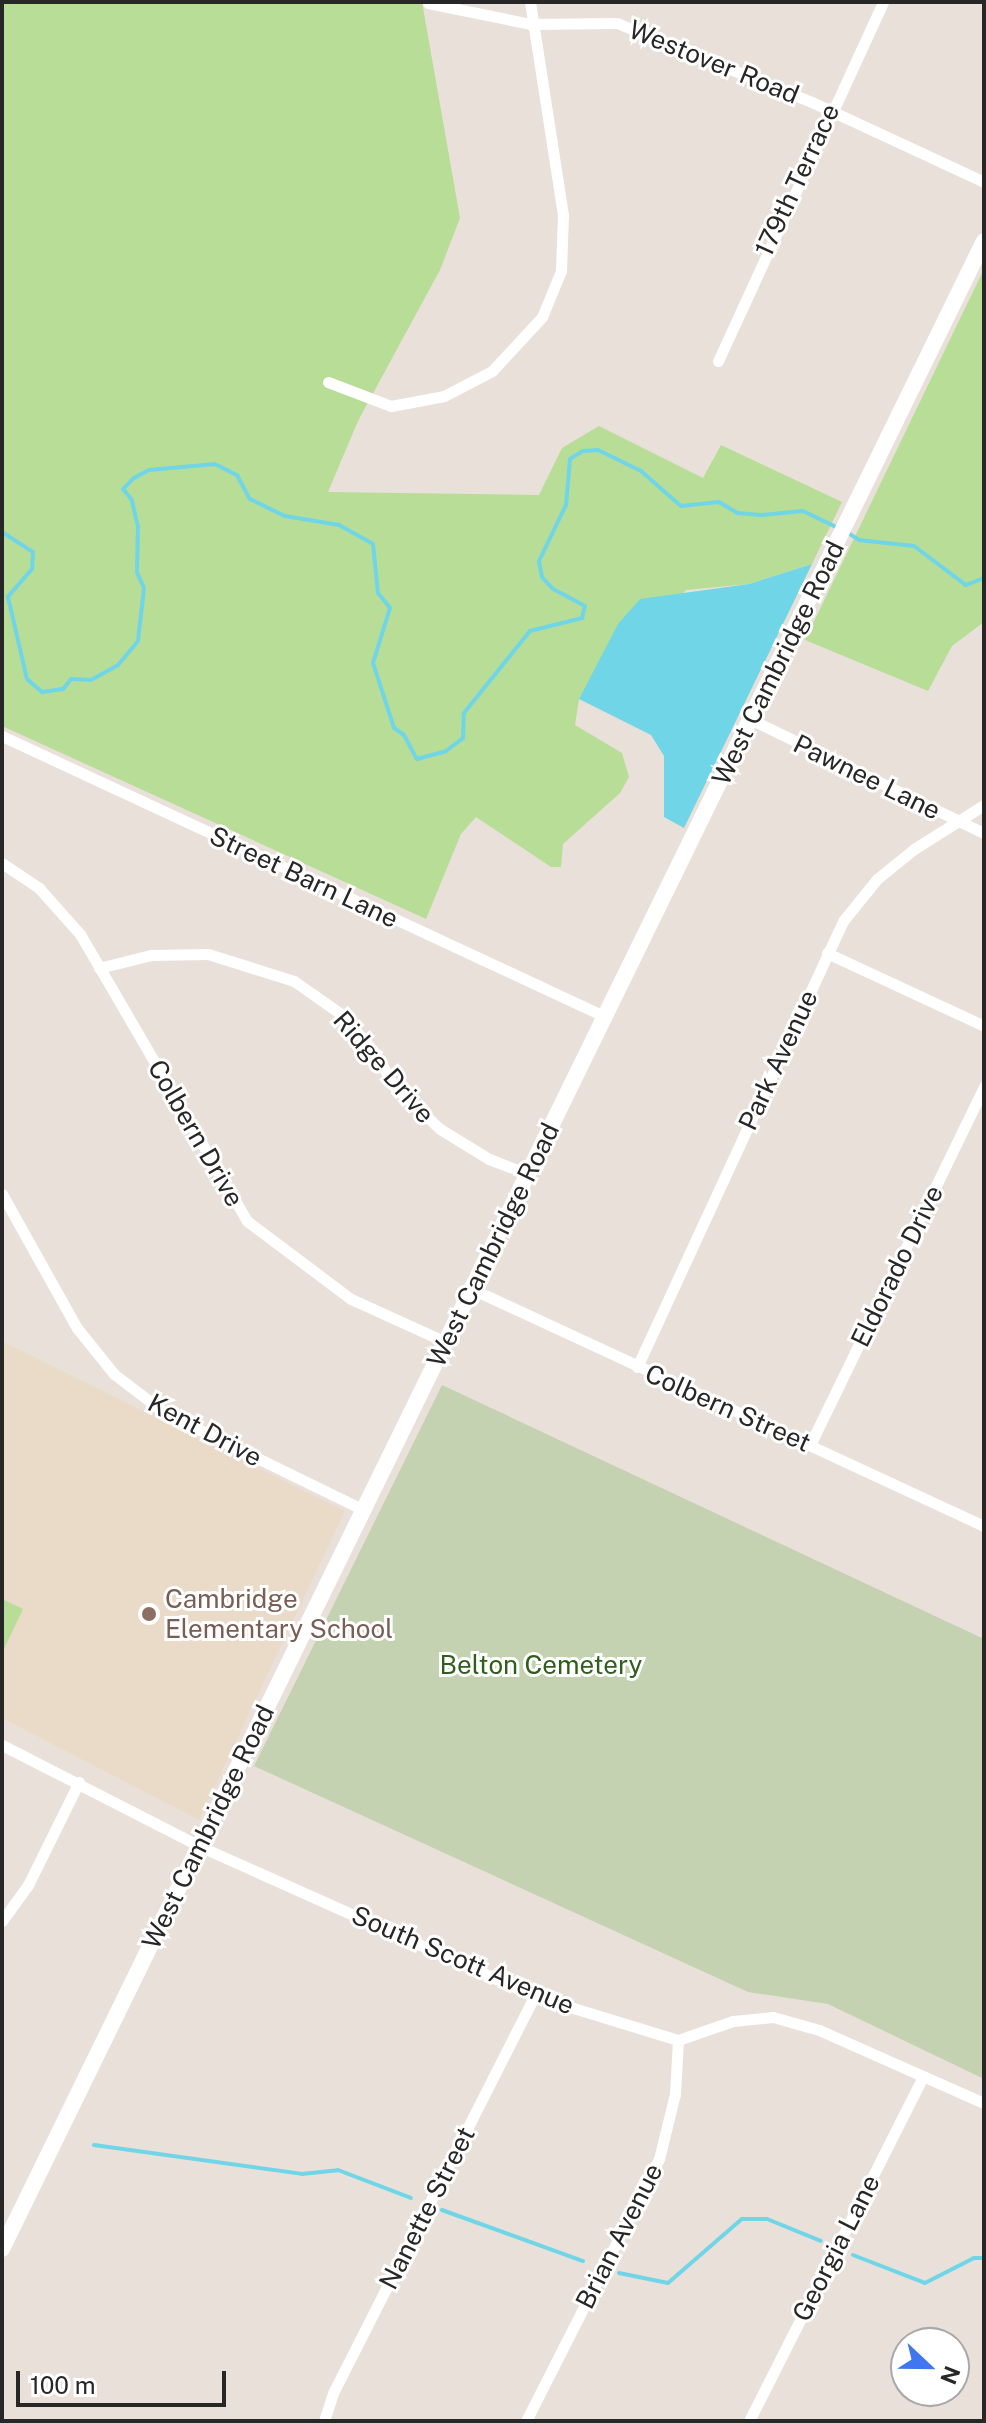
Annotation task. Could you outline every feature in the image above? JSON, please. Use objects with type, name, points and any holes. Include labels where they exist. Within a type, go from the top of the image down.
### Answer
[{"type":"street","points":[[328,382],[391,406],[444,396],[492,371],[542,317],[561,271],[563,215],[530,24],[530,2]]},
{"type":"street","name":"179th Terrace","points":[[718,361],[829,110],[883,2]]},
{"type":"street","name":"Westover Road","points":[[428,3],[530,24],[617,23],[829,110],[984,182]]},
{"type":"street","name":"West Cambridge Road","points":[[2,2249],[984,241]]},
{"type":"street","name":"Pawnee Lane","points":[[750,719],[984,833]]},
{"type":"street","name":"Street Barn Lane","points":[[2,736],[606,1017]]},
{"type":"street","name":"Park Avenue","points":[[637,1367],[843,921],[877,879],[914,849],[984,805]]},
{"type":"street","name":"Colbern Drive","points":[[2,863],[62,910],[247,1221],[351,1299],[446,1342]]},
{"type":"street","points":[[827,953],[984,1026]]},
{"type":"street","name":"Ridge Drive","points":[[99,968],[151,955],[208,954],[294,981],[341,1014],[376,1054],[394,1086],[440,1129],[489,1159],[528,1174]]},
{"type":"street","name":"Eldorado Drive","points":[[810,1445],[984,1086]]},
{"type":"street","name":"Kent Drive","points":[[2,1194],[77,1328],[122,1381],[165,1413],[364,1510]]},
{"type":"street","name":"Colbern Street","points":[[472,1289],[984,1526]]},
{"type":"street","name":"South Scott Avenue","points":[[2,1745],[199,1846],[534,1996],[678,2040]]},
{"type":"street","points":[[2,1921],[28,1885],[79,1782]]},
{"type":"street","name":"Nanette Street","points":[[324,2421],[333,2393],[534,1996]]},
{"type":"street","points":[[678,2040],[733,2021],[773,2017],[819,2030],[984,2103]]},
{"type":"street","name":"Brian Avenue","points":[[526,2421],[659,2159],[675,2094],[678,2040]]},
{"type":"street","name":"Georgia Lane","points":[[749,2421],[923,2076]]},
{"type":"shaded area","name":"Cambridge Elementary School","points":[[2,1341],[345,1511],[199,1820],[2,1718]]},
{"type":"green space","points":[[2,2],[422,2],[460,218],[440,270],[358,421],[328,492],[539,495],[562,448],[599,426],[703,478],[721,445],[842,502],[812,564],[749,584],[686,590],[579,699],[575,725],[622,753],[629,777],[620,793],[563,844],[561,867],[551,867],[476,817],[461,834],[426,919],[2,726]]},
{"type":"green space","points":[[984,269],[984,622],[952,646],[928,691],[805,640]]},
{"type":"green space","name":"Belton Cemetery","points":[[442,1385],[984,1639],[984,2079],[828,2004],[748,1992],[254,1766]]},
{"type":"green space","points":[[2,1599],[23,1609],[3,1651],[2,1650]]},
{"type":"water","points":[[812,564],[684,828],[664,817],[664,756],[651,735],[579,699],[618,624],[640,599],[749,584]]},
{"type":"waterway","points":[[2,532],[33,552],[32,569],[8,597],[27,679],[42,692],[63,689],[71,679],[91,680],[118,665],[138,641],[144,588],[137,572],[138,527],[132,500],[123,489],[134,478],[149,470],[215,464],[237,475],[250,499],[285,516],[339,525],[373,544],[378,593],[390,608],[373,663],[394,728],[404,735],[417,759],[446,751],[463,738],[464,713],[530,631],[582,618],[585,606],[553,589],[542,577],[539,561],[566,505],[570,459],[583,451],[598,450],[641,471],[681,506],[719,502],[737,513],[761,515],[803,511],[840,529]]},
{"type":"waterway","points":[[848,533],[859,540],[914,546],[966,585],[984,578]]},
{"type":"waterway","points":[[94,2145],[302,2174],[338,2170],[411,2198]]},
{"type":"waterway","points":[[442,2210],[583,2261]]},
{"type":"waterway","points":[[619,2273],[668,2283],[742,2219],[767,2219],[821,2241]]},
{"type":"waterway","points":[[853,2255],[925,2283],[974,2258],[984,2258]]},
{"type":"place","name":"Cambridge Elementary School","points":[[149,1614]]}]
